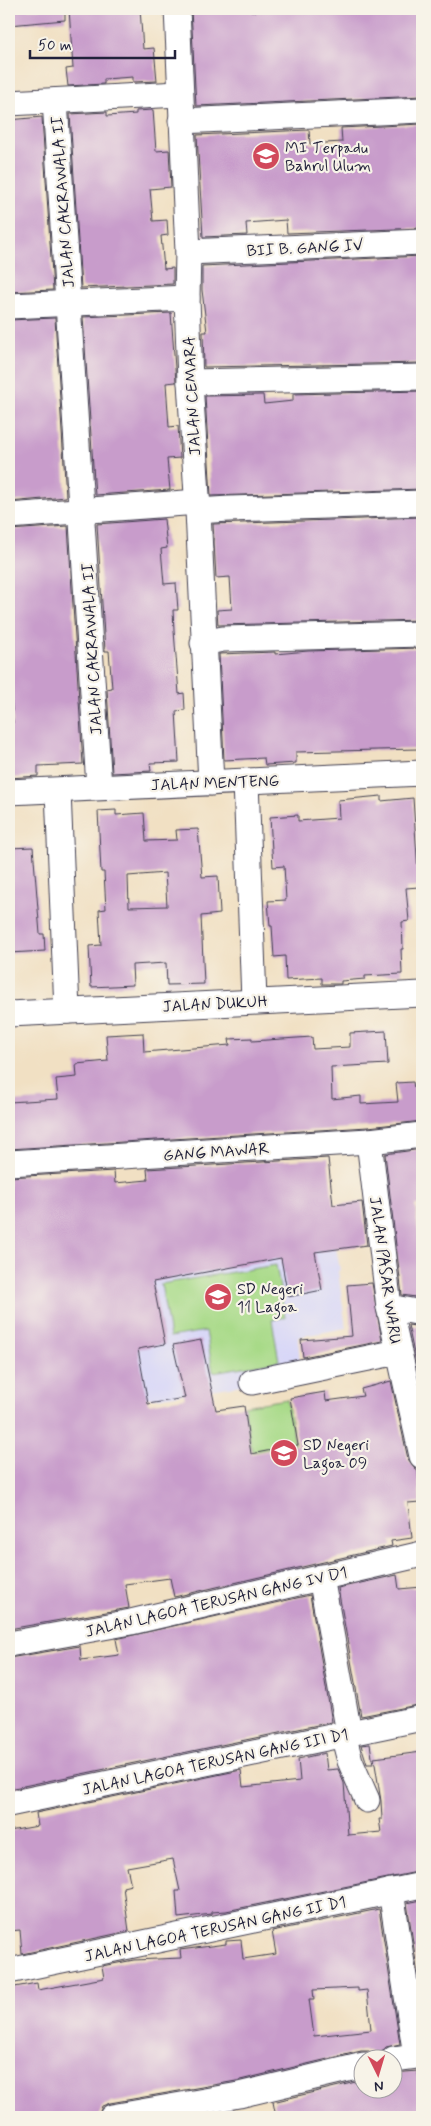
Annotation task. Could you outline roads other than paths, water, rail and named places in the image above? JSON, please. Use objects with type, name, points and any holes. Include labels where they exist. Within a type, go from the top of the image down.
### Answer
[{"type":"street","name":"JALAN CEMARA","points":[[177,9],[179,94],[188,252],[187,298],[190,382],[211,783]]},
{"type":"street","name":"JALAN CAKRAWALA II","points":[[9,103],[179,94]]},
{"type":"street","name":"JALAN CAKRAWALA II","points":[[56,101],[99,787]]},
{"type":"street","points":[[181,121],[422,110]]},
{"type":"street","name":"BII B. GANG IV","points":[[188,252],[422,242]]},
{"type":"street","name":"JALAN CAKRAWALA II","points":[[9,306],[187,298]]},
{"type":"street","points":[[190,382],[422,377]]},
{"type":"street","points":[[9,516],[198,507],[229,509],[422,503]]},
{"type":"street","points":[[203,643],[224,639],[422,634]]},
{"type":"street","name":"JALAN MENTENG","points":[[9,792],[422,773]]},
{"type":"street","points":[[246,781],[254,1001]]},
{"type":"street","points":[[58,791],[67,1011]]},
{"type":"street","name":"JALAN DUKUH","points":[[9,1014],[422,994]]},
{"type":"street","name":"GANG MAWAR","points":[[9,1163],[369,1141],[422,1135]]},
{"type":"street","name":"JALAN PASAR WARU","points":[[369,1141],[389,1307],[422,1456]]},
{"type":"street","points":[[389,1307],[422,1313]]},
{"type":"street","points":[[252,1382],[398,1352]]},
{"type":"street","name":"JALAN LAGOA TERUSAN GANG IV D1","points":[[9,1644],[131,1622],[422,1554]]},
{"type":"street","points":[[321,1577],[352,1766],[367,1800]]},
{"type":"street","name":"JALAN LAGOA TERUSAN GANG III D1","points":[[9,1804],[422,1718]]},
{"type":"street","name":"JALAN LAGOA TERUSAN GANG II D1","points":[[9,1971],[422,1885]]},
{"type":"street","points":[[391,1891],[405,2058]]},
{"type":"street","points":[[112,2117],[239,2095],[354,2067]]},
{"type":"place","name":"MI Terpadu Bahrul Ulum","points":[[266,156]]},
{"type":"place","name":"SD Negeri 11 Lagoa","points":[[218,1297]]},
{"type":"place","name":"SD Negeri Lagoa 09","points":[[284,1453]]}]
